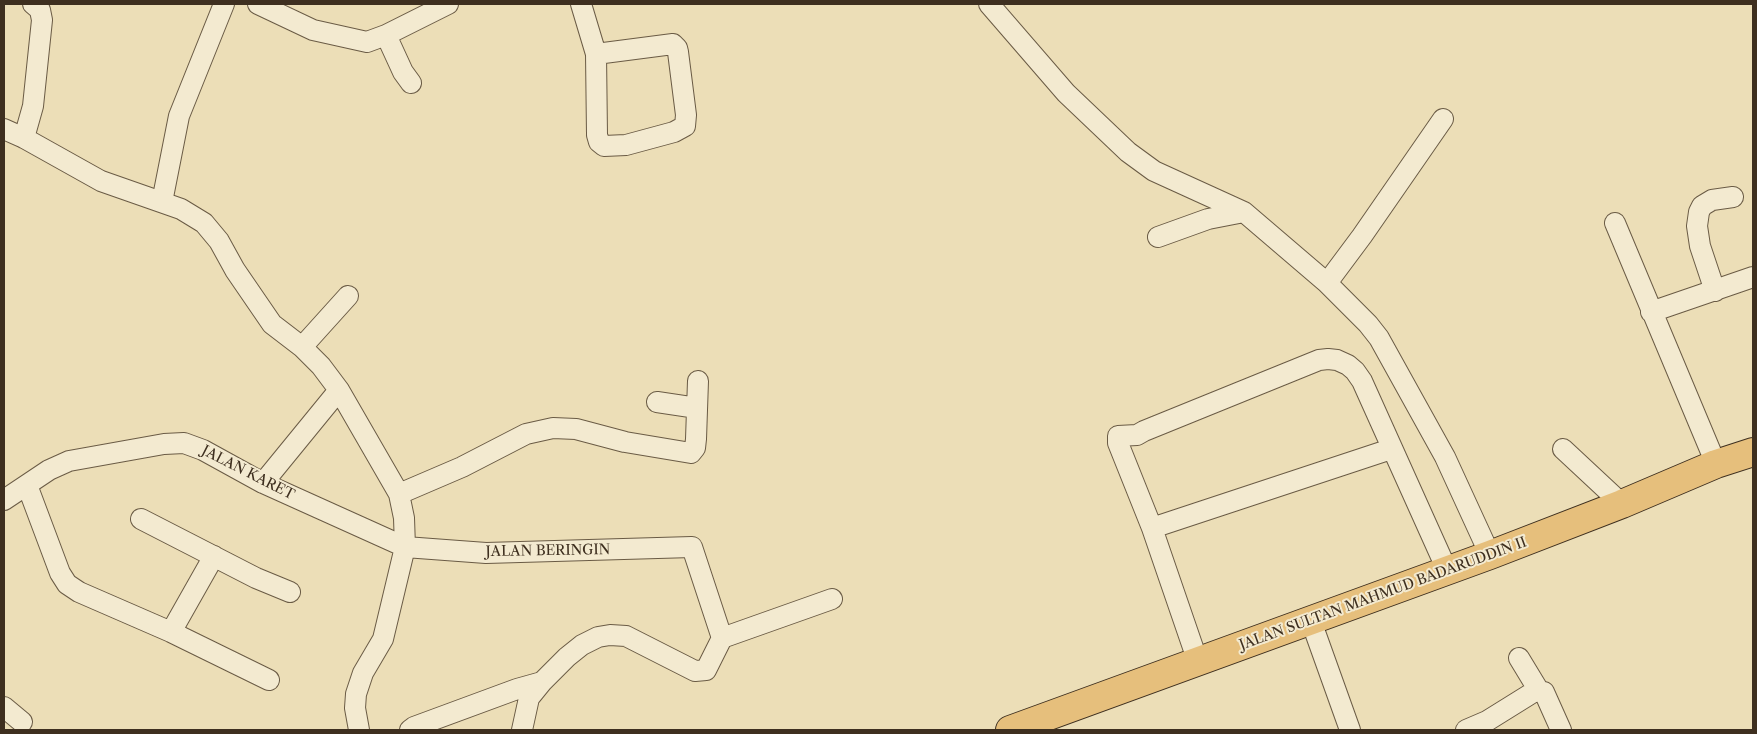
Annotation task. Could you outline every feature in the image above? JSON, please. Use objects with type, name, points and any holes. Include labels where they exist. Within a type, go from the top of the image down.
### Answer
[{"type":"highway","name":"JALAN SULTAN MAHMUD BADARUDDIN II","points":[[1010,730],[1490,555],[1622,504],[1716,464],[1753,452]]},
{"type":"street","points":[[24,138],[32,106],[42,20],[40,10],[34,4]]},
{"type":"street","points":[[258,4],[314,30],[367,42],[386,35],[448,4]]},
{"type":"street","points":[[581,4],[596,54],[597,135],[599,142],[604,146],[626,145],[674,132],[685,126],[686,115],[678,52],[673,44],[596,54]]},
{"type":"street","points":[[989,4],[1066,93],[1128,152],[1154,171],[1244,212],[1327,283],[1379,338],[1445,457],[1490,555]]},
{"type":"street","points":[[162,202],[178,116],[222,5]]},
{"type":"street","points":[[386,35],[403,72],[411,83]]},
{"type":"street","points":[[1327,283],[1362,236],[1442,119]]},
{"type":"street","points":[[4,129],[24,138],[101,181],[181,209],[204,223],[219,241],[235,270],[272,324],[302,347],[321,366],[338,390],[399,494],[404,518],[405,547],[383,639],[363,673],[356,694],[355,708],[359,730]]},
{"type":"street","points":[[1715,290],[1700,246],[1697,226],[1699,212],[1702,206],[1712,200],[1733,197]]},
{"type":"street","points":[[1158,237],[1208,219],[1244,212]]},
{"type":"street","points":[[1615,223],[1716,464]]},
{"type":"street","points":[[1651,312],[1753,279]]},
{"type":"street","points":[[302,347],[348,296]]},
{"type":"street","points":[[1198,662],[1152,528],[1118,443],[1118,436],[1137,435],[1144,430],[1319,360],[1337,360],[1348,365],[1356,371],[1362,380],[1446,570]]},
{"type":"street","points":[[399,494],[462,467],[526,434],[553,428],[576,429],[625,442],[690,453],[694,448],[696,439],[698,380]]},
{"type":"street","points":[[263,483],[338,390]]},
{"type":"street","points":[[657,402],[698,408]]},
{"type":"street","name":"JALAN KARET","points":[[4,500],[49,470],[69,461],[164,444],[184,443],[203,450],[263,483],[405,547]]},
{"type":"street","points":[[1152,528],[1391,449]]},
{"type":"street","points":[[1563,449],[1622,504]]},
{"type":"street","points":[[27,485],[60,573],[66,584],[79,592],[171,632],[269,680]]},
{"type":"street","points":[[141,519],[256,578],[290,592]]},
{"type":"street","name":"JALAN BERINGIN","points":[[405,547],[486,553],[692,547],[722,638]]},
{"type":"street","points":[[171,632],[214,556]]},
{"type":"street","points":[[522,730],[529,698],[542,682],[582,644],[598,637],[610,635],[626,636],[695,671],[701,672],[710,666],[722,638],[832,599]]},
{"type":"street","points":[[1311,621],[1350,730]]},
{"type":"street","points":[[1519,658],[1539,691]]},
{"type":"street","points":[[410,730],[498,696],[542,682]]},
{"type":"street","points":[[1466,730],[1489,726],[1532,693],[1539,691],[1544,692],[1561,730]]},
{"type":"street","points":[[4,707],[22,722]]}]
